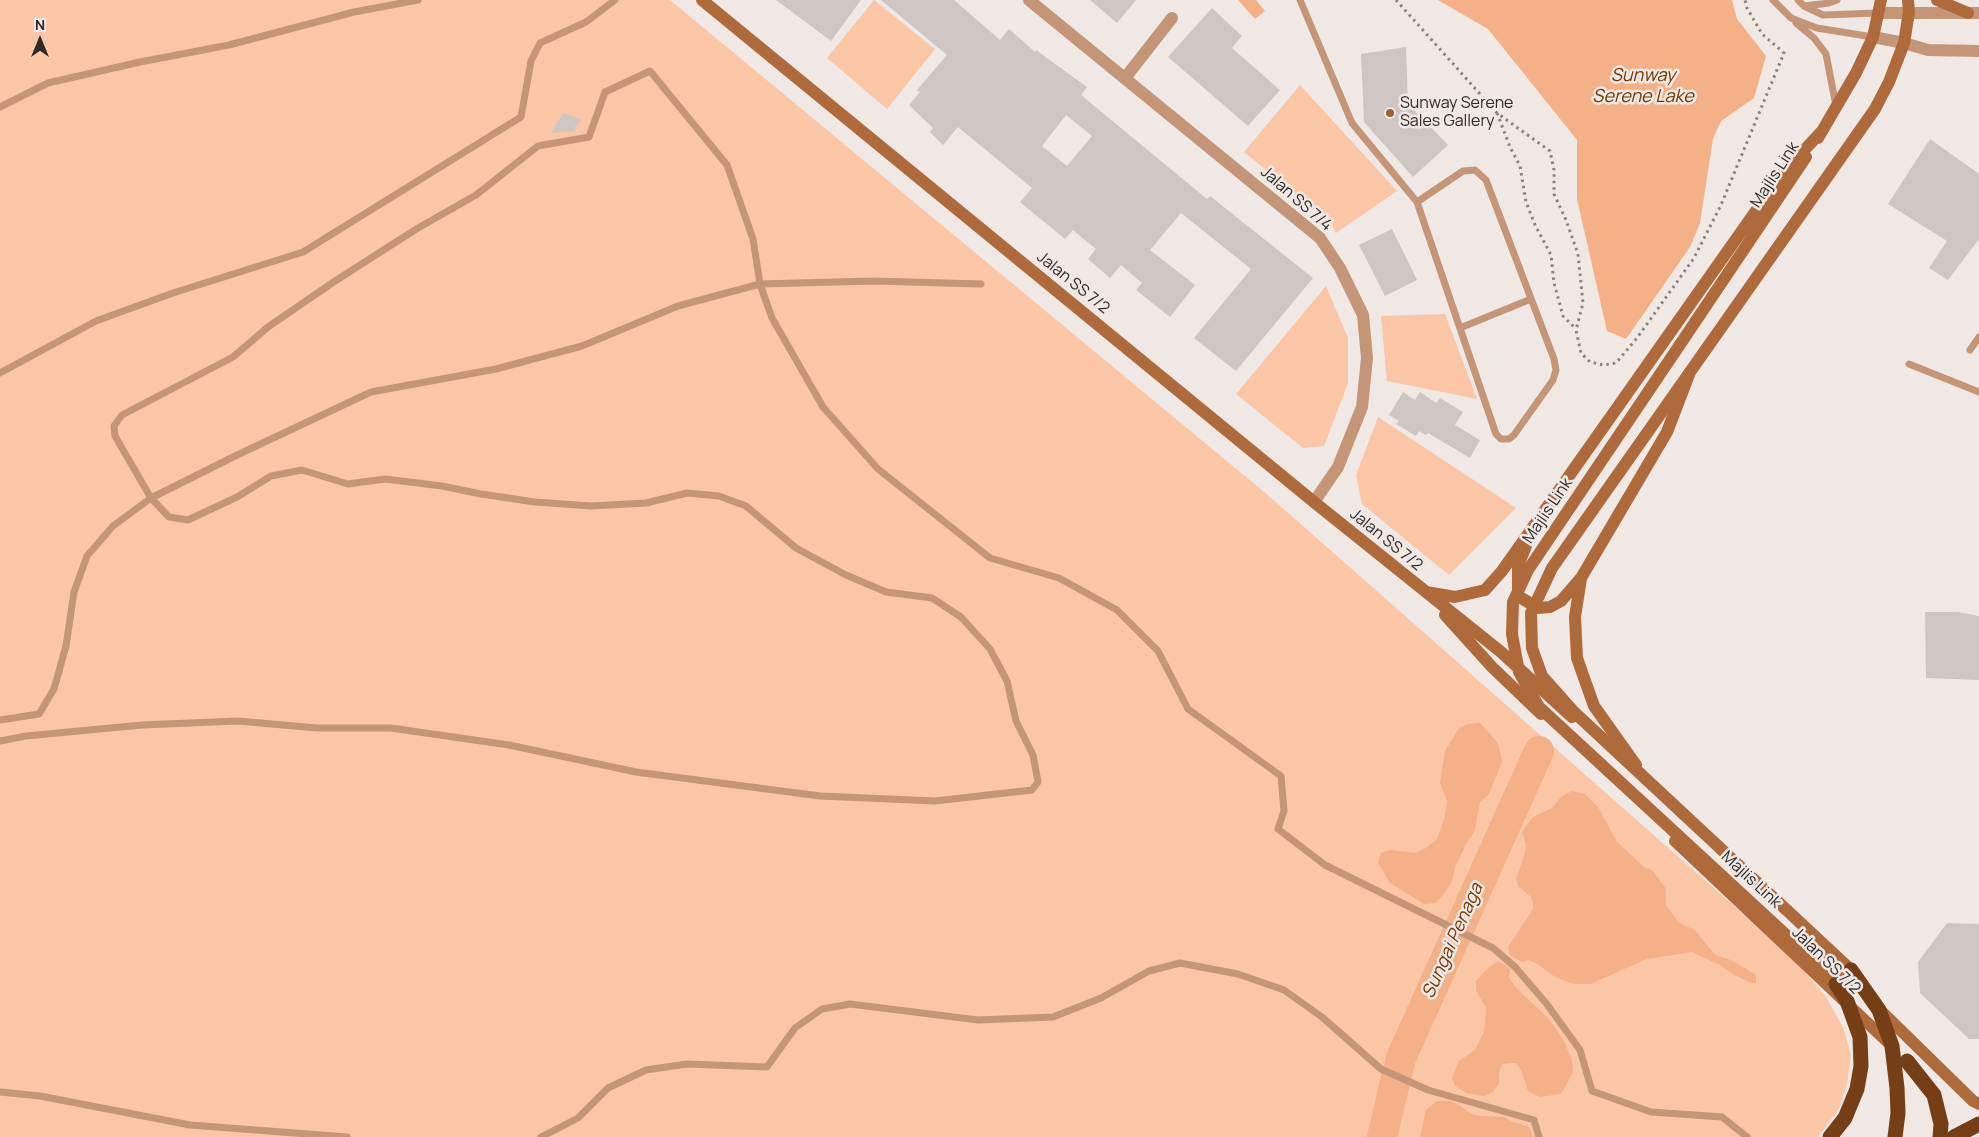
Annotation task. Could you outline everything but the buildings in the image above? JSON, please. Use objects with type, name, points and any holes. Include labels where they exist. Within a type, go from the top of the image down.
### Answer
[{"type":"highway","points":[[1851,970],[1879,1010],[1892,1046],[1898,1113],[1895,1137]]},
{"type":"highway","points":[[1830,1137],[1845,1118],[1857,1089],[1861,1066],[1860,1037],[1847,1001],[1836,984]]},
{"type":"highway","points":[[1907,1061],[1934,1095],[1941,1124],[1940,1137]]},
{"type":"highway","points":[[1954,1137],[1979,1124]]},
{"type":"street","name":"Jalan SS 7/2","points":[[702,0],[1423,591],[1501,652],[1791,917],[1886,1017],[1977,1102]]},
{"type":"street","name":"Jalan SS 7/4","points":[[1029,0],[1320,238],[1340,268],[1363,315],[1367,358],[1362,407],[1338,468],[1314,502]]},
{"type":"street","points":[[1937,0],[1974,13]]},
{"type":"street","points":[[1879,6],[1909,6],[1974,13]]},
{"type":"street","name":"Majlis Link","points":[[1836,984],[1817,963],[1539,707],[1519,672],[1512,634],[1513,602],[1528,570],[1788,186],[1822,132],[1856,73],[1873,37],[1879,6]]},
{"type":"street","name":"Majlis Link","points":[[1851,970],[1574,712],[1542,676],[1532,648],[1531,613],[1552,568],[1875,109],[1889,82],[1904,43],[1909,6]]},
{"type":"street","points":[[1125,78],[1172,18]]},
{"type":"street","points":[[1873,37],[1928,50],[1979,51]]},
{"type":"street","points":[[1423,591],[1455,597],[1485,590],[1502,571],[1782,174],[1822,132]]},
{"type":"street","points":[[1539,521],[1522,554],[1517,579],[1518,596],[1538,608],[1550,607],[1561,601],[1581,578],[1667,432],[1690,372]]},
{"type":"street","points":[[1581,578],[1575,617],[1577,658],[1594,706],[1656,794]]},
{"type":"street","name":"Jalan SS 7/2","points":[[1423,591],[1492,667],[1907,1061]]},
{"type":"lane","points":[[0,107],[48,83],[140,62],[229,45],[354,12],[418,0]]},
{"type":"lane","points":[[0,373],[96,321],[173,293],[303,252],[521,116],[531,61],[540,43],[586,22],[615,0]]},
{"type":"lane","points":[[1300,0],[1352,123],[1417,202],[1496,434],[1500,439],[1509,439],[1514,435],[1553,380],[1556,370],[1554,359],[1486,180],[1475,170],[1463,171],[1417,202]]},
{"type":"lane","points":[[1773,0],[1814,38],[1826,54],[1836,106]]},
{"type":"lane","points":[[1798,0],[1804,6],[1823,15],[1879,6]]},
{"type":"lane","points":[[1804,6],[1829,3],[1837,0]]},
{"type":"lane","points":[[1791,18],[1817,28],[1873,37]]},
{"type":"lane","points":[[0,741],[26,736],[142,725],[238,721],[317,728],[391,728],[509,745],[636,772],[820,796],[935,801],[1032,790],[1038,782],[1033,755],[1016,721],[1007,681],[990,649],[961,617],[932,598],[886,592],[846,575],[796,548],[746,506],[718,496],[687,493],[646,503],[591,506],[535,502],[442,486],[385,479],[348,484],[302,470],[271,476],[237,496],[188,520],[170,517],[151,498],[115,436],[114,426],[122,415],[233,357],[275,322],[418,228],[476,195],[538,146],[589,137],[604,92],[650,71],[727,165],[753,239],[760,284],[772,318],[823,407],[878,469],[990,558],[1060,578],[1117,610],[1158,652],[1188,709],[1281,776],[1284,811],[1278,829],[1325,865],[1493,948],[1515,967],[1546,1003],[1580,1050],[1592,1091],[1651,1112],[1722,1117],[1747,1137]]},
{"type":"lane","points":[[0,720],[39,714],[54,689],[66,646],[74,592],[88,556],[113,526],[151,498],[371,392],[496,369],[582,346],[678,306],[760,284],[874,281],[981,284]]},
{"type":"lane","points":[[1460,328],[1531,299]]},
{"type":"lane","points":[[1970,350],[1979,337]]},
{"type":"lane","points":[[1909,364],[1979,392]]},
{"type":"lane","points":[[1738,900],[1754,884]]},
{"type":"lane","points":[[541,1137],[578,1118],[608,1088],[646,1070],[687,1064],[767,1067],[795,1028],[822,1009],[850,1004],[978,1020],[1053,1017],[1101,998],[1148,971],[1180,963],[1238,974],[1284,990],[1322,1016],[1381,1069],[1428,1090],[1534,1120],[1539,1137]]},
{"type":"lane","points":[[1823,1137],[1829,1132],[1839,1117],[1851,1090],[1866,1022]]},
{"type":"lane","points":[[0,1092],[40,1096],[190,1125],[347,1137]]},
{"type":"path","points":[[1396,0],[1497,112],[1550,151],[1554,170],[1554,194],[1578,254],[1583,303],[1576,330],[1581,353],[1590,362],[1603,365],[1616,363],[1637,338],[1694,258],[1721,205],[1784,53],[1762,34],[1744,0]]},
{"type":"path","points":[[1497,112],[1510,147],[1520,166],[1526,202],[1534,225],[1551,255],[1554,283],[1563,316],[1576,330]]},
{"type":"shaded area","points":[[0,0],[670,0],[1269,496],[1792,957],[1826,997],[1843,1027],[1851,1055],[1847,1084],[1839,1109],[1818,1137],[0,1137]]},
{"type":"shaded area","points":[[874,0],[935,49],[887,109],[827,58]]},
{"type":"shaded area","points":[[1300,85],[1397,191],[1336,233],[1329,221],[1244,152]]},
{"type":"shaded area","points":[[1326,286],[1348,338],[1348,383],[1324,446],[1303,448],[1236,394]]},
{"type":"shaded area","points":[[1445,314],[1477,399],[1387,381],[1381,316]]},
{"type":"shaded area","points":[[1378,417],[1516,508],[1449,575],[1362,504],[1356,475]]},
{"type":"water","points":[[1238,0],[1256,0],[1265,11],[1255,19]]},
{"type":"water","name":"Sunway Serene Lake","points":[[1438,0],[1732,0],[1737,19],[1766,56],[1754,98],[1721,121],[1713,139],[1700,223],[1690,247],[1626,339],[1607,331],[1577,199],[1577,140],[1488,29]]},
{"type":"water","points":[[1480,723],[1498,743],[1502,762],[1489,794],[1480,802],[1474,833],[1467,842],[1456,865],[1452,881],[1436,903],[1424,904],[1390,883],[1378,863],[1381,853],[1390,850],[1416,853],[1437,839],[1445,816],[1447,801],[1440,783],[1445,751],[1459,728],[1468,724]]},
{"type":"water","points":[[1572,791],[1585,794],[1598,807],[1617,842],[1644,867],[1652,870],[1666,889],[1666,905],[1679,923],[1695,930],[1714,954],[1733,961],[1756,975],[1756,983],[1734,975],[1720,965],[1692,952],[1647,959],[1590,984],[1575,984],[1565,981],[1552,975],[1536,963],[1528,960],[1522,962],[1510,955],[1508,947],[1533,909],[1531,897],[1518,886],[1516,879],[1525,853],[1526,844],[1522,832],[1533,817],[1552,808],[1561,797]]},
{"type":"water","points":[[1499,961],[1510,969],[1509,978],[1518,990],[1547,1017],[1563,1039],[1572,1060],[1573,1073],[1561,1094],[1540,1097],[1528,1091],[1522,1072],[1516,1063],[1502,1064],[1499,1072],[1499,1083],[1493,1092],[1484,1096],[1467,1093],[1455,1086],[1452,1078],[1459,1061],[1475,1050],[1484,1032],[1486,1008],[1476,990],[1476,981],[1489,967]]},
{"type":"water","points":[[1437,1101],[1450,1101],[1471,1114],[1479,1116],[1504,1117],[1529,1127],[1533,1137],[1420,1137],[1426,1110]]},
{"type":"waterway","name":"Sungai Penaga","points":[[1382,1137],[1401,1058],[1539,751]]},
{"type":"place","name":"Sunway Serene Sales Gallery","points":[[1390,113]]}]
